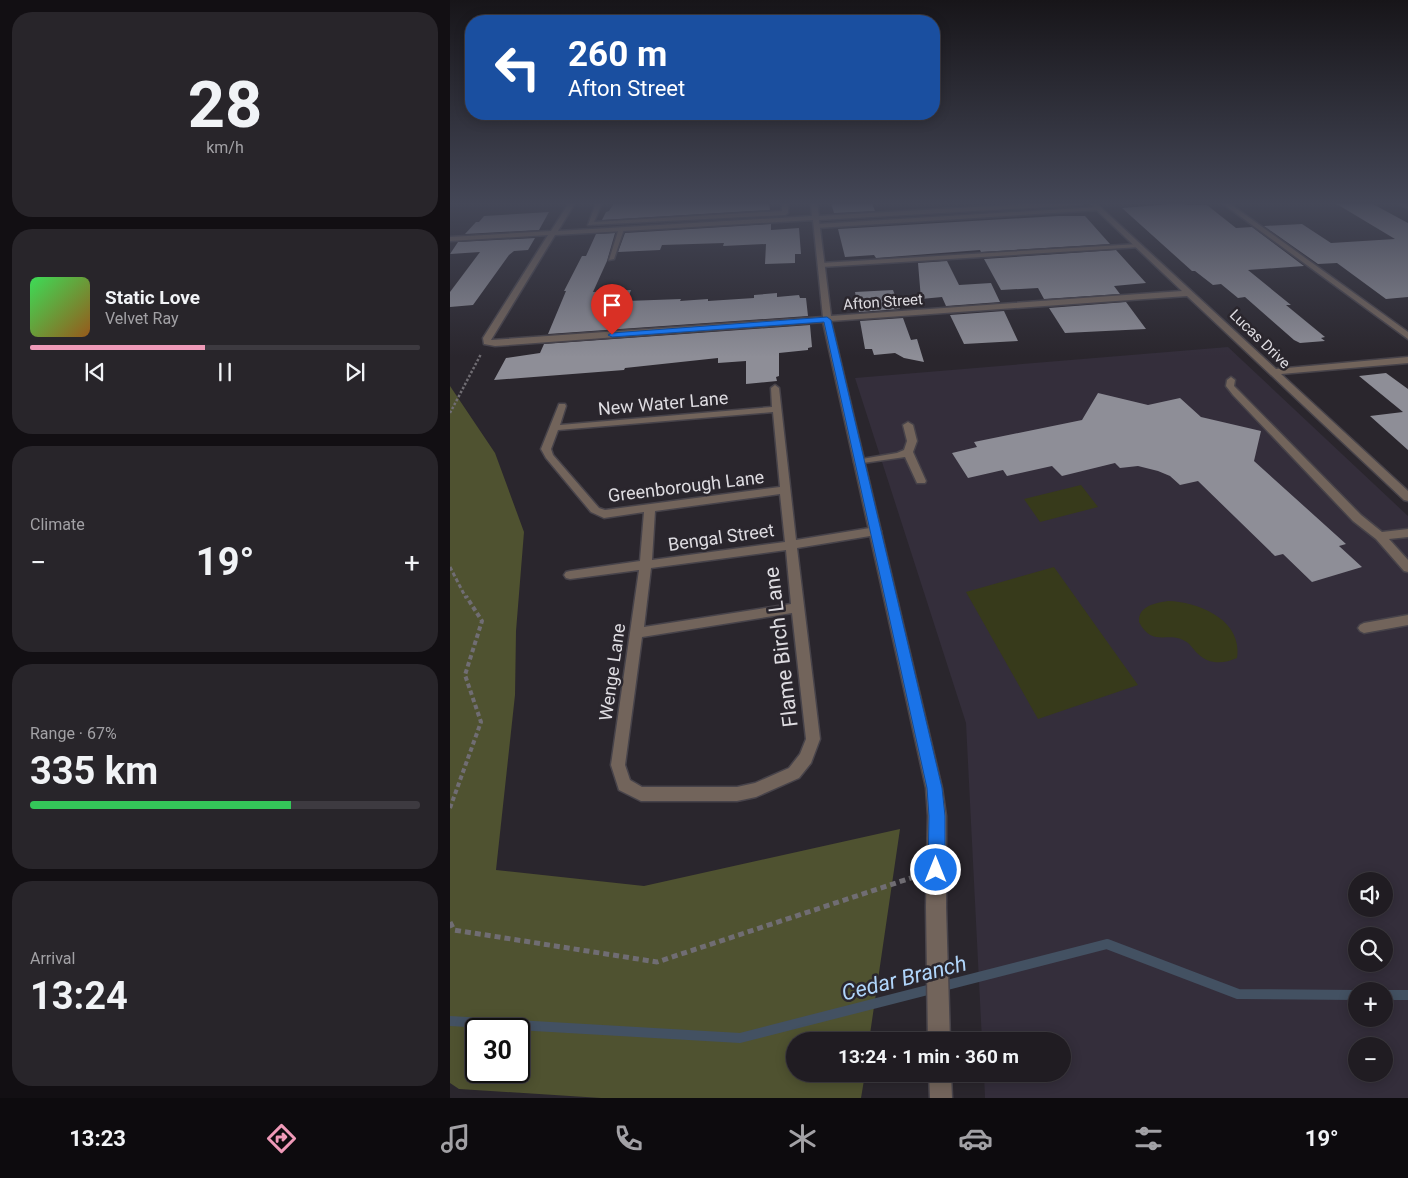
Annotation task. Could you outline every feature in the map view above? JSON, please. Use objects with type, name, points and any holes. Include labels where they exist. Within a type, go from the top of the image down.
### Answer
[{"type":"street","points":[[488,342],[487,338],[541,254]]},
{"type":"street","points":[[820,254],[827,320],[934,788],[937,816],[936,908],[939,1032]]},
{"type":"street","name":"Lucas Drive","points":[[1147,254],[1408,497]]},
{"type":"street","points":[[1296,254],[1408,336]]},
{"type":"street","name":"Afton Street","points":[[488,342],[827,320],[1190,293]]},
{"type":"street","points":[[1272,372],[1408,360]]},
{"type":"street","points":[[940,1082],[941,1098]]},
{"type":"lane","points":[[611,259],[613,254]]},
{"type":"lane","points":[[821,265],[1001,254]]},
{"type":"lane","points":[[1231,380],[1230,386],[1236,393],[1357,518],[1380,536],[1408,568]]},
{"type":"lane","name":"Flame Birch Lane","points":[[624,785],[641,794],[737,794],[756,790],[794,773],[806,758],[814,739],[797,608],[775,388]]},
{"type":"lane","name":"Greenborough Lane","points":[[562,406],[546,449],[549,456],[595,510],[604,514],[785,490]]},
{"type":"lane","name":"New Water Lane","points":[[553,428],[777,409]]},
{"type":"lane","points":[[908,425],[912,441],[908,452],[921,481]]},
{"type":"lane","points":[[859,462],[899,456],[908,452]]},
{"type":"lane","name":"Wenge Lane","points":[[624,785],[618,765],[646,564],[650,508]]},
{"type":"lane","name":"Bengal Street","points":[[570,575],[791,545],[876,531]]},
{"type":"lane","points":[[1380,536],[1408,533]]},
{"type":"lane","points":[[636,633],[797,608]]},
{"type":"lane","points":[[1364,628],[1408,620]]},
{"type":"path","points":[[450,413],[488,342]]},
{"type":"path","points":[[450,567],[462,591],[482,621],[465,675],[481,722],[450,808]]},
{"type":"path","points":[[450,922],[454,930],[657,962],[936,870]]},
{"type":"shaded area","points":[[1228,347],[1408,516],[1408,1098],[985,1098],[984,1082],[1071,1082],[1071,1032],[982,1032],[966,723],[855,378]]},
{"type":"green space","points":[[450,386],[495,453],[524,532],[516,631],[515,695],[496,870],[644,886],[900,829],[870,1032],[786,1032],[786,1082],[864,1082],[861,1098],[601,1098],[459,1089],[450,1083]]},
{"type":"green space","points":[[1081,485],[1098,507],[1040,522],[1024,499]]},
{"type":"green space","points":[[1054,567],[1138,685],[1038,719],[966,592]]},
{"type":"green space","points":[[1168,601],[1180,602],[1205,609],[1226,624],[1233,633],[1237,645],[1237,658],[1221,662],[1206,660],[1183,640],[1171,637],[1154,637],[1144,630],[1139,622],[1141,612],[1148,606]]},
{"type":"building","points":[[478,254],[510,254],[473,305],[450,307],[450,292]]},
{"type":"building","points":[[587,254],[609,254],[593,292],[631,290],[627,301],[708,299],[708,301],[754,298],[754,295],[777,293],[777,297],[799,295],[800,298],[806,298],[808,316],[548,334],[566,291],[564,291],[582,256]]},
{"type":"building","points":[[765,254],[795,254],[795,263],[765,264]]},
{"type":"building","points":[[844,254],[925,254],[876,258],[874,255],[845,257]]},
{"type":"building","points":[[1054,254],[1120,254],[1146,283],[1114,286],[1120,294],[1044,299],[1038,288],[1001,290],[984,259]]},
{"type":"building","points":[[1173,254],[1288,254],[1304,266],[1248,270],[1291,305],[1286,305],[1325,337],[1321,338],[1325,341],[1300,343],[1294,340],[1245,297],[1238,298],[1221,284],[1213,285],[1195,271],[1192,271]]},
{"type":"building","points":[[1304,254],[1408,254],[1408,297],[1386,299],[1337,263],[1318,264]]},
{"type":"building","points":[[947,261],[959,285],[991,283],[1000,302],[946,306],[942,297],[921,299],[918,263]]},
{"type":"building","points":[[893,290],[900,309],[859,312],[855,292]]},
{"type":"building","points":[[1126,302],[1146,329],[1065,333],[1049,308]]},
{"type":"building","points":[[1004,311],[1018,341],[964,344],[950,315]]},
{"type":"building","points":[[903,318],[911,340],[917,339],[924,362],[904,358],[895,353],[874,355],[872,349],[865,349],[860,321]]},
{"type":"building","points":[[810,325],[812,347],[808,348],[808,350],[779,353],[779,376],[776,377],[777,381],[746,384],[746,361],[718,363],[718,358],[625,368],[624,370],[494,380],[506,358],[540,353],[544,344]]},
{"type":"building","points":[[1386,373],[1408,389],[1408,450],[1370,416],[1403,412],[1359,376]]},
{"type":"building","points":[[1098,393],[1148,405],[1180,398],[1201,417],[1261,431],[1254,461],[1346,544],[1339,546],[1362,567],[1312,582],[1283,554],[1275,556],[1198,481],[1180,485],[1170,476],[1158,471],[1138,466],[1120,468],[1115,463],[1062,476],[1052,466],[1007,476],[1003,470],[968,478],[952,453],[977,447],[974,442],[1082,420]]},
{"type":"waterway","name":"Cedar Branch","points":[[450,1021],[740,1038],[1107,944],[1238,994],[1348,995]]},
{"type":"waterway","name":"Cedar Branch","points":[[1393,995],[1408,995]]},
{"type":"route","points":[[612,335],[827,320],[934,788],[937,816],[936,870]]}]
